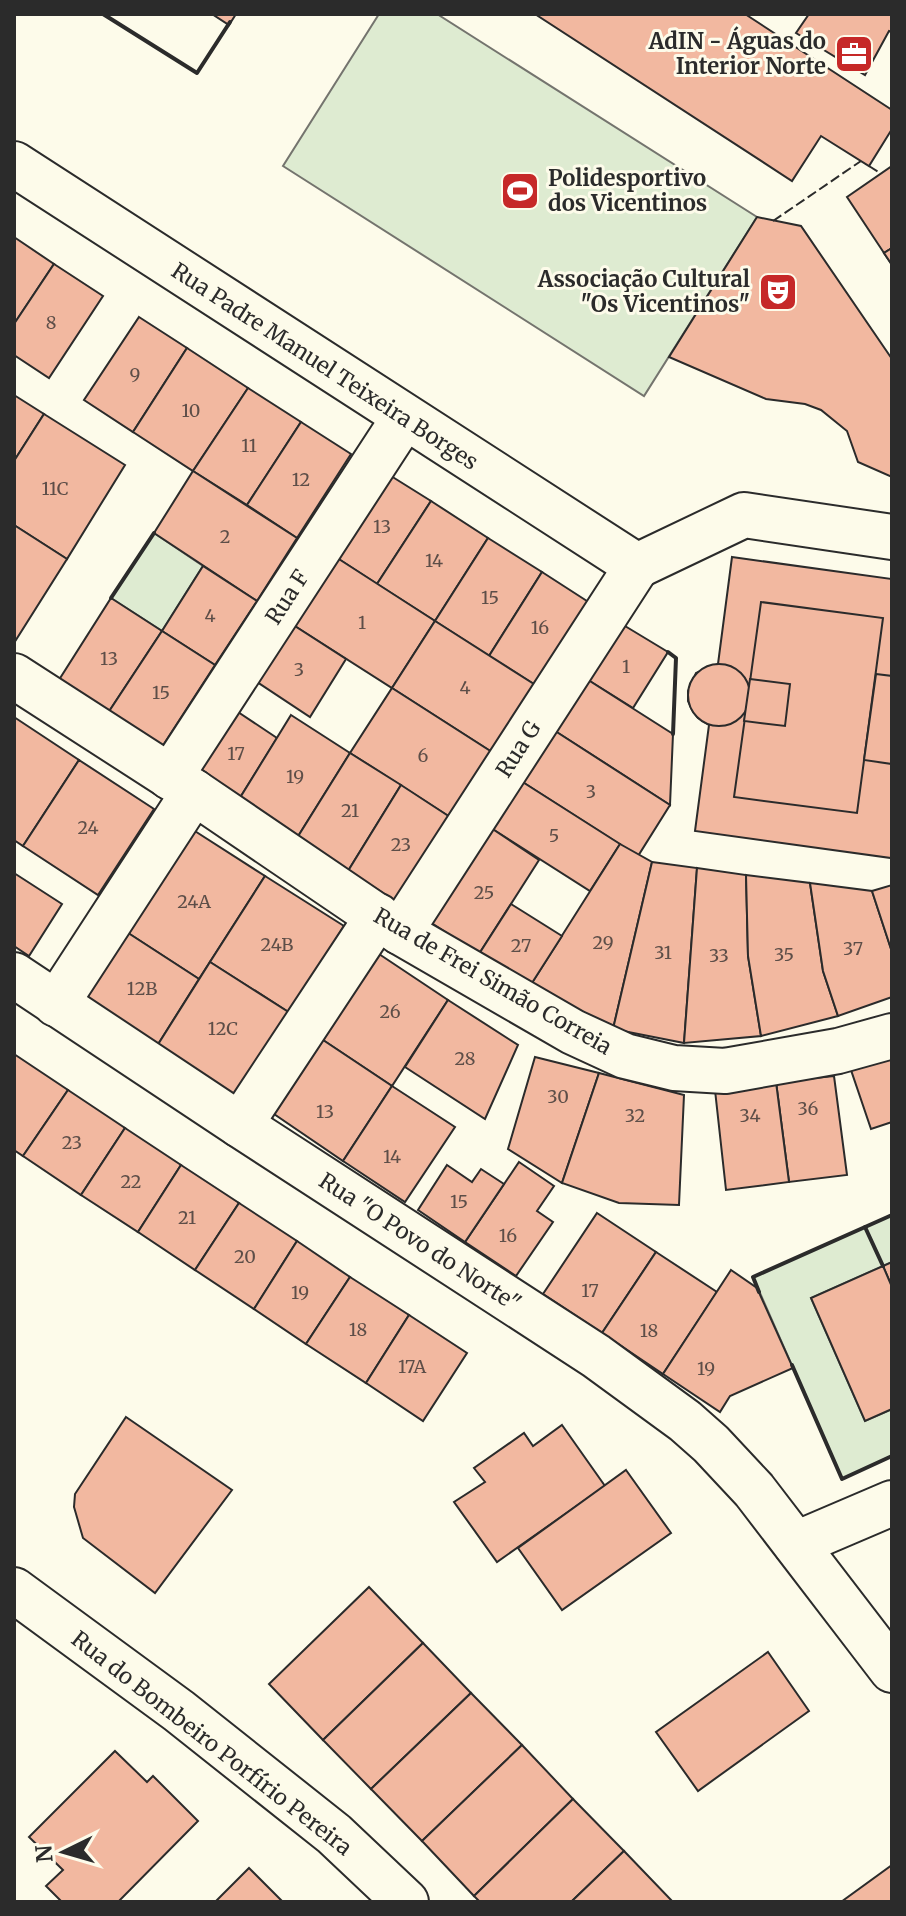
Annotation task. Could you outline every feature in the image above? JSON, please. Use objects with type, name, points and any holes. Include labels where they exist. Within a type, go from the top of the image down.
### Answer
[{"type":"street","name":"Rua Padre Manuel Teixeira Borges","points":[[14,164],[637,566]]},
{"type":"street","name":"Rua F","points":[[56,1004],[182,784],[404,418]]},
{"type":"street","points":[[637,566],[744,515],[892,537]]},
{"type":"street","name":"Rua G","points":[[240,1125],[389,924],[637,566]]},
{"type":"street","name":"Rua de Frei Simão Correia","points":[[14,676],[182,784],[389,924],[573,1032],[625,1056],[674,1068],[725,1071],[838,1051],[892,1036]]},
{"type":"street","name":"Rua \"O Povo do Norte\"","points":[[14,975],[596,1356],[685,1421],[735,1467],[892,1670]]},
{"type":"street","points":[[796,1544],[892,1503]]},
{"type":"street","name":"Rua do Bombeiro Porfírio Pereira","points":[[14,1590],[179,1711],[334,1834],[406,1902]]},
{"type":"green space","name":"Polidesportivo dos Vicentinos","points":[[379,14],[437,14],[757,217],[644,396],[283,166]]},
{"type":"green space","points":[[154,533],[203,566],[162,631],[111,598]]},
{"type":"green space","points":[[892,1215],[892,1262],[811,1298],[865,1421],[892,1409],[892,1456],[842,1479],[753,1277]]},
{"type":"building","points":[[212,14],[236,14],[229,25]]},
{"type":"building","points":[[535,14],[745,14],[892,110],[892,129],[869,166],[821,136],[792,181]]},
{"type":"building","name":"AdIN - Águas do Interior Norte","points":[[809,14],[892,14],[892,32],[889,31],[865,75],[796,33]]},
{"type":"building","points":[[892,166],[892,248],[884,253],[847,197]]},
{"type":"building","name":"Associação Cultural \"Os Vicentinos\"","points":[[757,217],[801,226],[892,359],[892,477],[858,462],[847,431],[821,410],[805,404],[766,399],[669,357]]},
{"type":"building","points":[[14,237],[54,264],[14,324]]},
{"type":"building","points":[[892,248],[892,265],[884,253]]},
{"type":"building","points":[[892,248],[892,265],[884,253]]},
{"type":"building","points":[[54,264],[103,296],[49,378],[14,355],[14,324]]},
{"type":"building","points":[[139,317],[187,348],[133,432],[84,400]]},
{"type":"building","points":[[187,348],[248,388],[193,471],[133,432]]},
{"type":"building","points":[[248,388],[301,422],[247,505],[193,471]]},
{"type":"building","points":[[14,395],[44,414],[14,461]]},
{"type":"building","points":[[44,414],[125,465],[67,559],[14,525],[14,461]]},
{"type":"building","points":[[301,422],[351,454],[297,538],[247,505]]},
{"type":"building","points":[[193,471],[297,538],[257,601],[154,533]]},
{"type":"building","points":[[383,471],[431,501],[377,584],[331,554]]},
{"type":"building","points":[[431,501],[488,538],[435,621],[377,584]]},
{"type":"building","points":[[14,525],[67,559],[14,643]]},
{"type":"building","points":[[488,538],[542,572],[489,656],[435,621]]},
{"type":"building","points":[[331,554],[435,621],[392,688],[287,621]]},
{"type":"building","points":[[732,557],[892,579],[891,858],[695,831],[709,725],[692,710],[688,691],[696,673],[718,664]]},
{"type":"building","points":[[203,566],[257,601],[215,665],[162,631]]},
{"type":"building","points":[[542,572],[590,603],[537,686],[489,656]]},
{"type":"building","points":[[111,598],[162,631],[106,716],[57,683]]},
{"type":"building","points":[[761,602],[883,618],[857,813],[734,797]]},
{"type":"building","points":[[287,621],[346,659],[310,717],[251,678]]},
{"type":"building","points":[[435,621],[537,686],[495,754],[392,688]]},
{"type":"building","points":[[620,623],[668,652],[633,708],[585,678]]},
{"type":"building","points":[[162,631],[215,665],[160,750],[106,716]]},
{"type":"building","points":[[719,664],[741,673],[750,695],[741,717],[719,726],[697,717],[688,695],[697,673]]},
{"type":"building","points":[[876,674],[892,676],[892,764],[864,760]]},
{"type":"building","points":[[585,678],[673,734],[670,805],[552,729]]},
{"type":"building","points":[[750,679],[790,684],[785,726],[744,721]]},
{"type":"building","points":[[392,688],[495,754],[453,819],[350,753]]},
{"type":"building","points":[[232,708],[277,738],[238,801],[193,771]]},
{"type":"building","points":[[291,715],[350,753],[297,838],[238,801]]},
{"type":"building","points":[[14,717],[79,760],[23,846],[14,840]]},
{"type":"building","points":[[552,729],[670,805],[638,856],[521,781]]},
{"type":"building","points":[[350,753],[401,785],[348,871],[297,838]]},
{"type":"building","points":[[79,760],[154,809],[98,895],[23,846]]},
{"type":"building","points":[[521,781],[620,844],[590,891],[491,828]]},
{"type":"building","points":[[401,785],[453,819],[399,903],[348,871]]},
{"type":"building","points":[[187,826],[265,876],[199,979],[122,929]]},
{"type":"building","points":[[491,828],[539,860],[479,954],[430,922]]},
{"type":"building","points":[[620,844],[652,862],[613,1029],[530,986]]},
{"type":"building","points":[[652,862],[697,868],[684,1043],[613,1029]]},
{"type":"building","points":[[697,868],[746,875],[748,956],[761,1036],[684,1043]]},
{"type":"building","points":[[14,873],[62,904],[29,956],[14,946]]},
{"type":"building","points":[[746,875],[810,883],[823,971],[838,1016],[761,1036],[748,956]]},
{"type":"building","points":[[265,876],[344,926],[290,1013],[210,962]]},
{"type":"building","points":[[810,883],[872,891],[892,952],[892,997],[838,1016],[823,971]]},
{"type":"building","points":[[892,885],[892,952],[872,891]]},
{"type":"building","points":[[511,904],[562,936],[530,986],[479,954]]},
{"type":"building","points":[[122,929],[199,979],[157,1046],[79,997]]},
{"type":"building","points":[[379,954],[448,1000],[392,1086],[323,1040]]},
{"type":"building","points":[[210,962],[290,1013],[236,1097],[157,1046]]},
{"type":"building","points":[[448,1000],[518,1045],[485,1119],[405,1067]]},
{"type":"building","points":[[323,1040],[392,1086],[343,1161],[274,1114]]},
{"type":"building","points":[[14,1054],[68,1090],[23,1156],[14,1150]]},
{"type":"building","points":[[892,1056],[892,1122],[871,1129],[851,1070]]},
{"type":"building","points":[[535,1057],[599,1073],[562,1183],[508,1149]]},
{"type":"building","points":[[599,1073],[684,1095],[679,1205],[619,1203],[562,1183]]},
{"type":"building","points":[[834,1076],[847,1175],[789,1182],[776,1082]]},
{"type":"building","points":[[776,1082],[789,1182],[726,1190],[715,1090]]},
{"type":"building","points":[[392,1086],[455,1127],[405,1202],[343,1161]]},
{"type":"building","points":[[68,1090],[125,1128],[81,1195],[23,1156]]},
{"type":"building","points":[[125,1128],[181,1165],[138,1232],[81,1195]]},
{"type":"building","points":[[519,1162],[554,1186],[537,1211],[553,1222],[516,1276],[465,1242]]},
{"type":"building","points":[[181,1165],[239,1203],[195,1270],[138,1232]]},
{"type":"building","points":[[447,1165],[472,1182],[481,1169],[504,1184],[465,1242],[418,1210]]},
{"type":"building","points":[[239,1203],[297,1241],[254,1309],[195,1270]]},
{"type":"building","points":[[597,1213],[656,1252],[602,1333],[543,1294]]},
{"type":"building","points":[[297,1241],[350,1277],[306,1344],[254,1309]]},
{"type":"building","points":[[656,1252],[717,1292],[663,1374],[602,1333]]},
{"type":"building","points":[[892,1262],[892,1287],[883,1266]]},
{"type":"building","points":[[883,1266],[892,1287],[892,1409],[865,1421],[811,1298]]},
{"type":"building","points":[[731,1270],[757,1288],[793,1368],[730,1396],[720,1412],[663,1374]]},
{"type":"building","points":[[350,1277],[409,1315],[366,1383],[306,1344]]},
{"type":"building","points":[[409,1315],[467,1353],[423,1421],[366,1383]]},
{"type":"building","points":[[126,1417],[232,1490],[155,1593],[83,1538],[74,1507],[75,1494]]},
{"type":"building","points":[[562,1425],[605,1486],[497,1562],[454,1502],[485,1482],[474,1468],[524,1433],[533,1446]]},
{"type":"building","points":[[626,1470],[671,1533],[562,1610],[518,1548]]},
{"type":"building","points":[[369,1587],[423,1643],[323,1740],[269,1684]]},
{"type":"building","points":[[423,1643],[471,1693],[371,1789],[323,1740]]},
{"type":"building","points":[[768,1652],[809,1711],[698,1791],[656,1732]]},
{"type":"building","points":[[471,1693],[522,1745],[422,1841],[371,1789]]},
{"type":"building","points":[[522,1745],[573,1799],[474,1896],[422,1841]]},
{"type":"building","points":[[115,1751],[147,1782],[153,1776],[198,1821],[118,1902],[62,1902],[46,1886],[63,1870],[29,1837]]},
{"type":"building","points":[[573,1799],[624,1851],[571,1902],[480,1902],[474,1896]]},
{"type":"building","points":[[624,1851],[673,1902],[571,1902]]},
{"type":"building","points":[[892,1865],[892,1902],[841,1902]]},
{"type":"building","points":[[249,1868],[283,1902],[215,1902]]},
{"type":"fence","points":[[773,221],[861,161]]},
{"type":"fence","points":[[869,166],[880,173]]},
{"type":"wall","points":[[103,14],[197,73],[230,22]]},
{"type":"wall","points":[[111,598],[154,533]]},
{"type":"wall","points":[[668,652],[676,658],[673,734]]},
{"type":"wall","points":[[759,1292],[753,1277],[892,1215]]},
{"type":"wall","points":[[865,1227],[883,1266]]},
{"type":"wall","points":[[792,1365],[842,1479],[892,1456]]},
{"type":"place","name":"AdIN - Águas do Interior Norte","points":[[854,54]]},
{"type":"place","name":"Polidesportivo dos Vicentinos","points":[[520,191]]},
{"type":"place","name":"Associação Cultural \"Os Vicentinos\"","points":[[778,292]]}]
